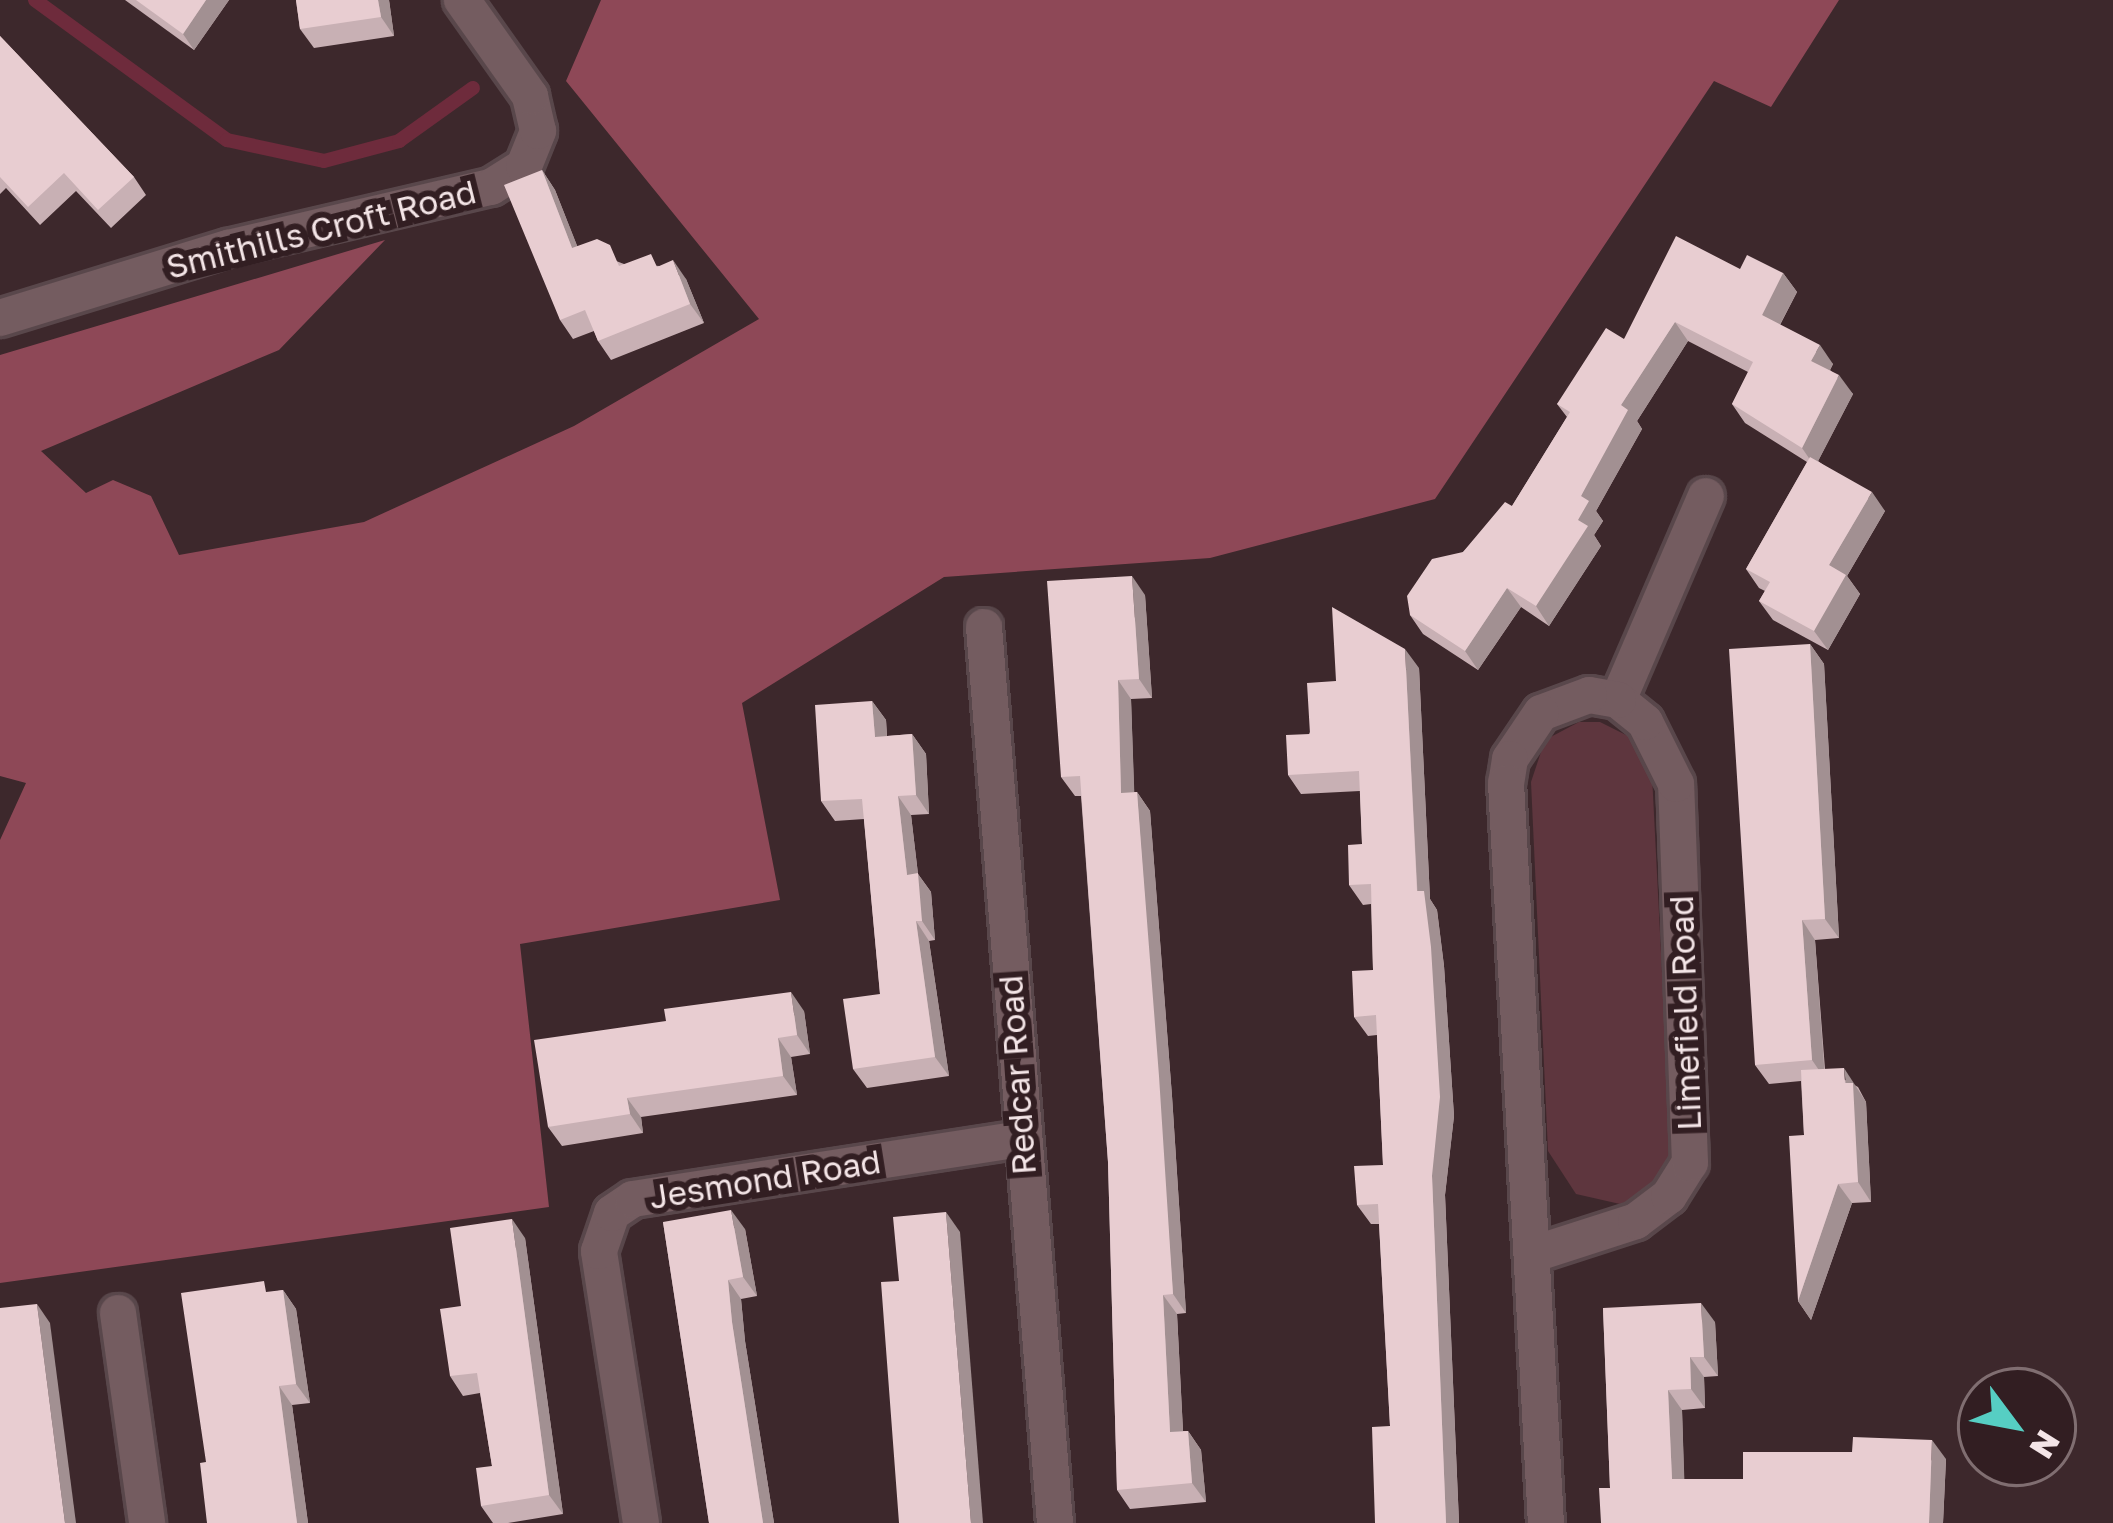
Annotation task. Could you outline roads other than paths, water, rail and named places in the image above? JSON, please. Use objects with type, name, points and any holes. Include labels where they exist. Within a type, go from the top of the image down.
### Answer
[{"type":"street","name":"Smithills Croft Road","points":[[0,318],[228,248],[491,187],[524,166],[538,131],[530,96],[463,0]]},
{"type":"street","points":[[1546,1523],[1537,1253],[1506,783],[1510,758],[1541,712],[1589,695],[1618,700],[1708,497]]},
{"type":"street","name":"Redcar Road","points":[[984,627],[1054,1523]]},
{"type":"street","name":"Limefield Road","points":[[1537,1253],[1636,1221],[1669,1196],[1690,1163],[1676,784],[1665,750],[1618,700]]},
{"type":"street","name":"Jesmond Road","points":[[640,1523],[598,1251],[612,1213],[633,1199],[1022,1139]]},
{"type":"street","points":[[118,1313],[147,1523]]},
{"type":"waterway","points":[[35,0],[227,140],[324,161],[399,141],[473,88]]}]
